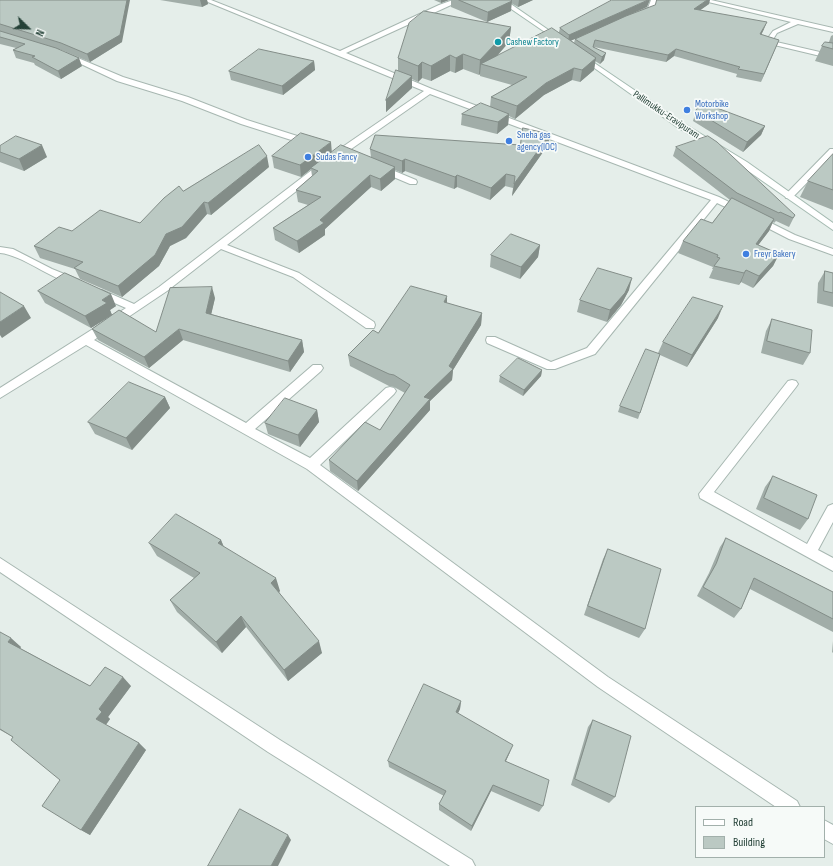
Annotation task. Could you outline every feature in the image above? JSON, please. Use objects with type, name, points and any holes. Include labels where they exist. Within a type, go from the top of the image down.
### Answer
[{"type":"street","points":[[206,0],[340,53],[429,91],[716,199],[792,236],[833,252]]},
{"type":"street","points":[[340,53],[441,6],[459,0]]},
{"type":"street","name":"Pallimukku-Eravipuram","points":[[501,0],[680,125],[744,164],[833,227]]},
{"type":"street","points":[[636,14],[651,9],[654,0]]},
{"type":"street","points":[[703,0],[833,30]]},
{"type":"street","points":[[797,22],[775,32],[768,42],[833,57]]},
{"type":"street","points":[[61,53],[120,79],[185,99],[244,122],[319,145]]},
{"type":"street","points":[[0,394],[135,308],[222,246],[341,153],[429,91]]},
{"type":"street","points":[[789,196],[833,151]]},
{"type":"street","points":[[370,164],[413,182]]},
{"type":"street","points":[[491,340],[551,366],[591,351],[716,199]]},
{"type":"street","points":[[222,246],[296,275],[370,325]]},
{"type":"street","points":[[0,250],[10,251],[49,271],[135,308]]},
{"type":"street","points":[[86,340],[312,465],[603,682],[789,806]]},
{"type":"street","points":[[247,429],[317,368]]},
{"type":"street","points":[[792,384],[705,494],[833,565]]},
{"type":"street","points":[[312,465],[390,391]]},
{"type":"street","points":[[809,552],[833,510]]},
{"type":"street","points":[[0,564],[274,746],[466,866]]},
{"type":"building","points":[[0,0],[127,0],[120,35],[87,54],[61,43],[0,24]]},
{"type":"building","points":[[459,0],[511,0],[512,1],[488,12]]},
{"type":"building","points":[[612,0],[648,0],[569,35],[560,28]]},
{"type":"building","points":[[657,0],[707,0],[694,9],[767,22],[760,34],[779,40],[764,74],[738,69],[740,67],[676,49],[668,55],[595,40],[593,47],[606,53],[602,57],[575,39],[626,16],[655,5]]},
{"type":"building","points":[[424,11],[511,27],[480,60],[463,54],[456,58],[450,55],[431,66],[422,62],[418,66],[398,58],[409,23]]},
{"type":"building","points":[[552,28],[596,58],[582,70],[574,68],[546,83],[517,106],[491,97],[527,77],[481,64]]},
{"type":"building","points":[[0,31],[56,48],[79,58],[58,71],[32,57],[35,56],[13,50],[25,44],[0,37]]},
{"type":"building","points":[[825,42],[833,43],[833,49],[822,46]]},
{"type":"building","points":[[259,49],[314,61],[282,86],[229,71]]},
{"type":"building","points":[[396,70],[412,76],[386,100]]},
{"type":"building","points":[[701,102],[765,126],[747,142],[696,111]]},
{"type":"building","points":[[481,103],[509,114],[498,122],[462,114]]},
{"type":"building","points":[[523,128],[550,134],[514,184],[515,176],[506,174],[491,188],[457,175],[455,177],[405,159],[402,161],[370,149],[375,135],[520,145]]},
{"type":"building","points":[[301,133],[331,142],[300,165],[272,156]]},
{"type":"building","points":[[16,136],[42,145],[19,159],[0,152],[0,146]]},
{"type":"building","points":[[708,136],[717,142],[795,215],[793,218],[737,193],[676,147]]},
{"type":"building","points":[[259,145],[267,156],[208,203],[204,202],[182,227],[166,234],[155,255],[118,286],[74,268],[83,262],[34,246],[59,227],[72,231],[100,210],[140,223],[164,198],[179,186],[183,191]]},
{"type":"building","points":[[341,145],[395,167],[380,179],[370,175],[320,220],[324,223],[297,241],[273,228],[321,197],[296,190],[318,171],[311,168]]},
{"type":"building","points":[[833,154],[833,190],[808,181]]},
{"type":"building","points":[[732,198],[774,219],[756,244],[779,254],[759,276],[746,270],[744,273],[714,266],[720,258],[717,257],[718,255],[683,241],[701,219],[712,223]]},
{"type":"building","points":[[511,234],[540,245],[521,267],[491,255]]},
{"type":"building","points":[[598,268],[632,278],[625,293],[610,310],[580,300]]},
{"type":"building","points":[[825,271],[833,273],[833,293],[824,291]]},
{"type":"building","points":[[65,273],[111,294],[102,300],[107,303],[85,316],[38,291]]},
{"type":"building","points":[[411,286],[447,296],[444,302],[482,313],[449,366],[453,369],[424,397],[430,399],[357,481],[329,460],[365,422],[380,430],[410,385],[394,375],[348,355],[373,330],[378,333]]},
{"type":"building","points":[[212,287],[206,313],[302,340],[288,361],[179,329],[144,357],[92,329],[119,310],[156,332],[170,288]]},
{"type":"building","points":[[0,292],[24,306],[0,322]]},
{"type":"building","points":[[693,297],[723,306],[692,355],[663,342]]},
{"type":"building","points":[[772,319],[812,330],[810,353],[767,341]]},
{"type":"building","points":[[646,349],[660,354],[640,413],[620,406]]},
{"type":"building","points":[[518,358],[542,370],[524,390],[500,376]]},
{"type":"building","points":[[129,382],[165,397],[126,438],[88,422]]},
{"type":"building","points":[[285,398],[317,410],[298,435],[265,423]]},
{"type":"building","points":[[773,476],[817,495],[808,519],[764,498]]},
{"type":"building","points":[[176,514],[221,540],[218,543],[276,578],[271,583],[319,641],[284,670],[241,616],[216,642],[170,600],[200,573],[149,543]]},
{"type":"building","points":[[726,538],[833,592],[833,619],[754,578],[741,609],[703,587],[716,564]]},
{"type":"building","points":[[608,549],[661,569],[645,629],[588,606]]},
{"type":"building","points":[[0,632],[11,638],[8,642],[90,686],[105,667],[123,677],[99,709],[102,712],[96,719],[139,743],[81,830],[42,806],[60,780],[11,740],[13,737],[0,729]]},
{"type":"building","points":[[424,684],[461,701],[456,712],[513,745],[505,761],[549,780],[543,806],[493,785],[472,826],[439,804],[446,791],[388,761]]},
{"type":"building","points":[[593,720],[631,736],[615,797],[575,779]]},
{"type":"building","points":[[240,809],[288,835],[271,866],[208,866]]},
{"type":"place","name":"Cashew Factory","points":[[498,42]]},
{"type":"place","name":"Motorbike Workshop","points":[[687,110]]},
{"type":"place","name":"Sneha gas agency(IOC)","points":[[509,141]]},
{"type":"place","name":"Sudas Fancy","points":[[308,157]]},
{"type":"place","name":"Freyr Bakery","points":[[746,254]]}]
